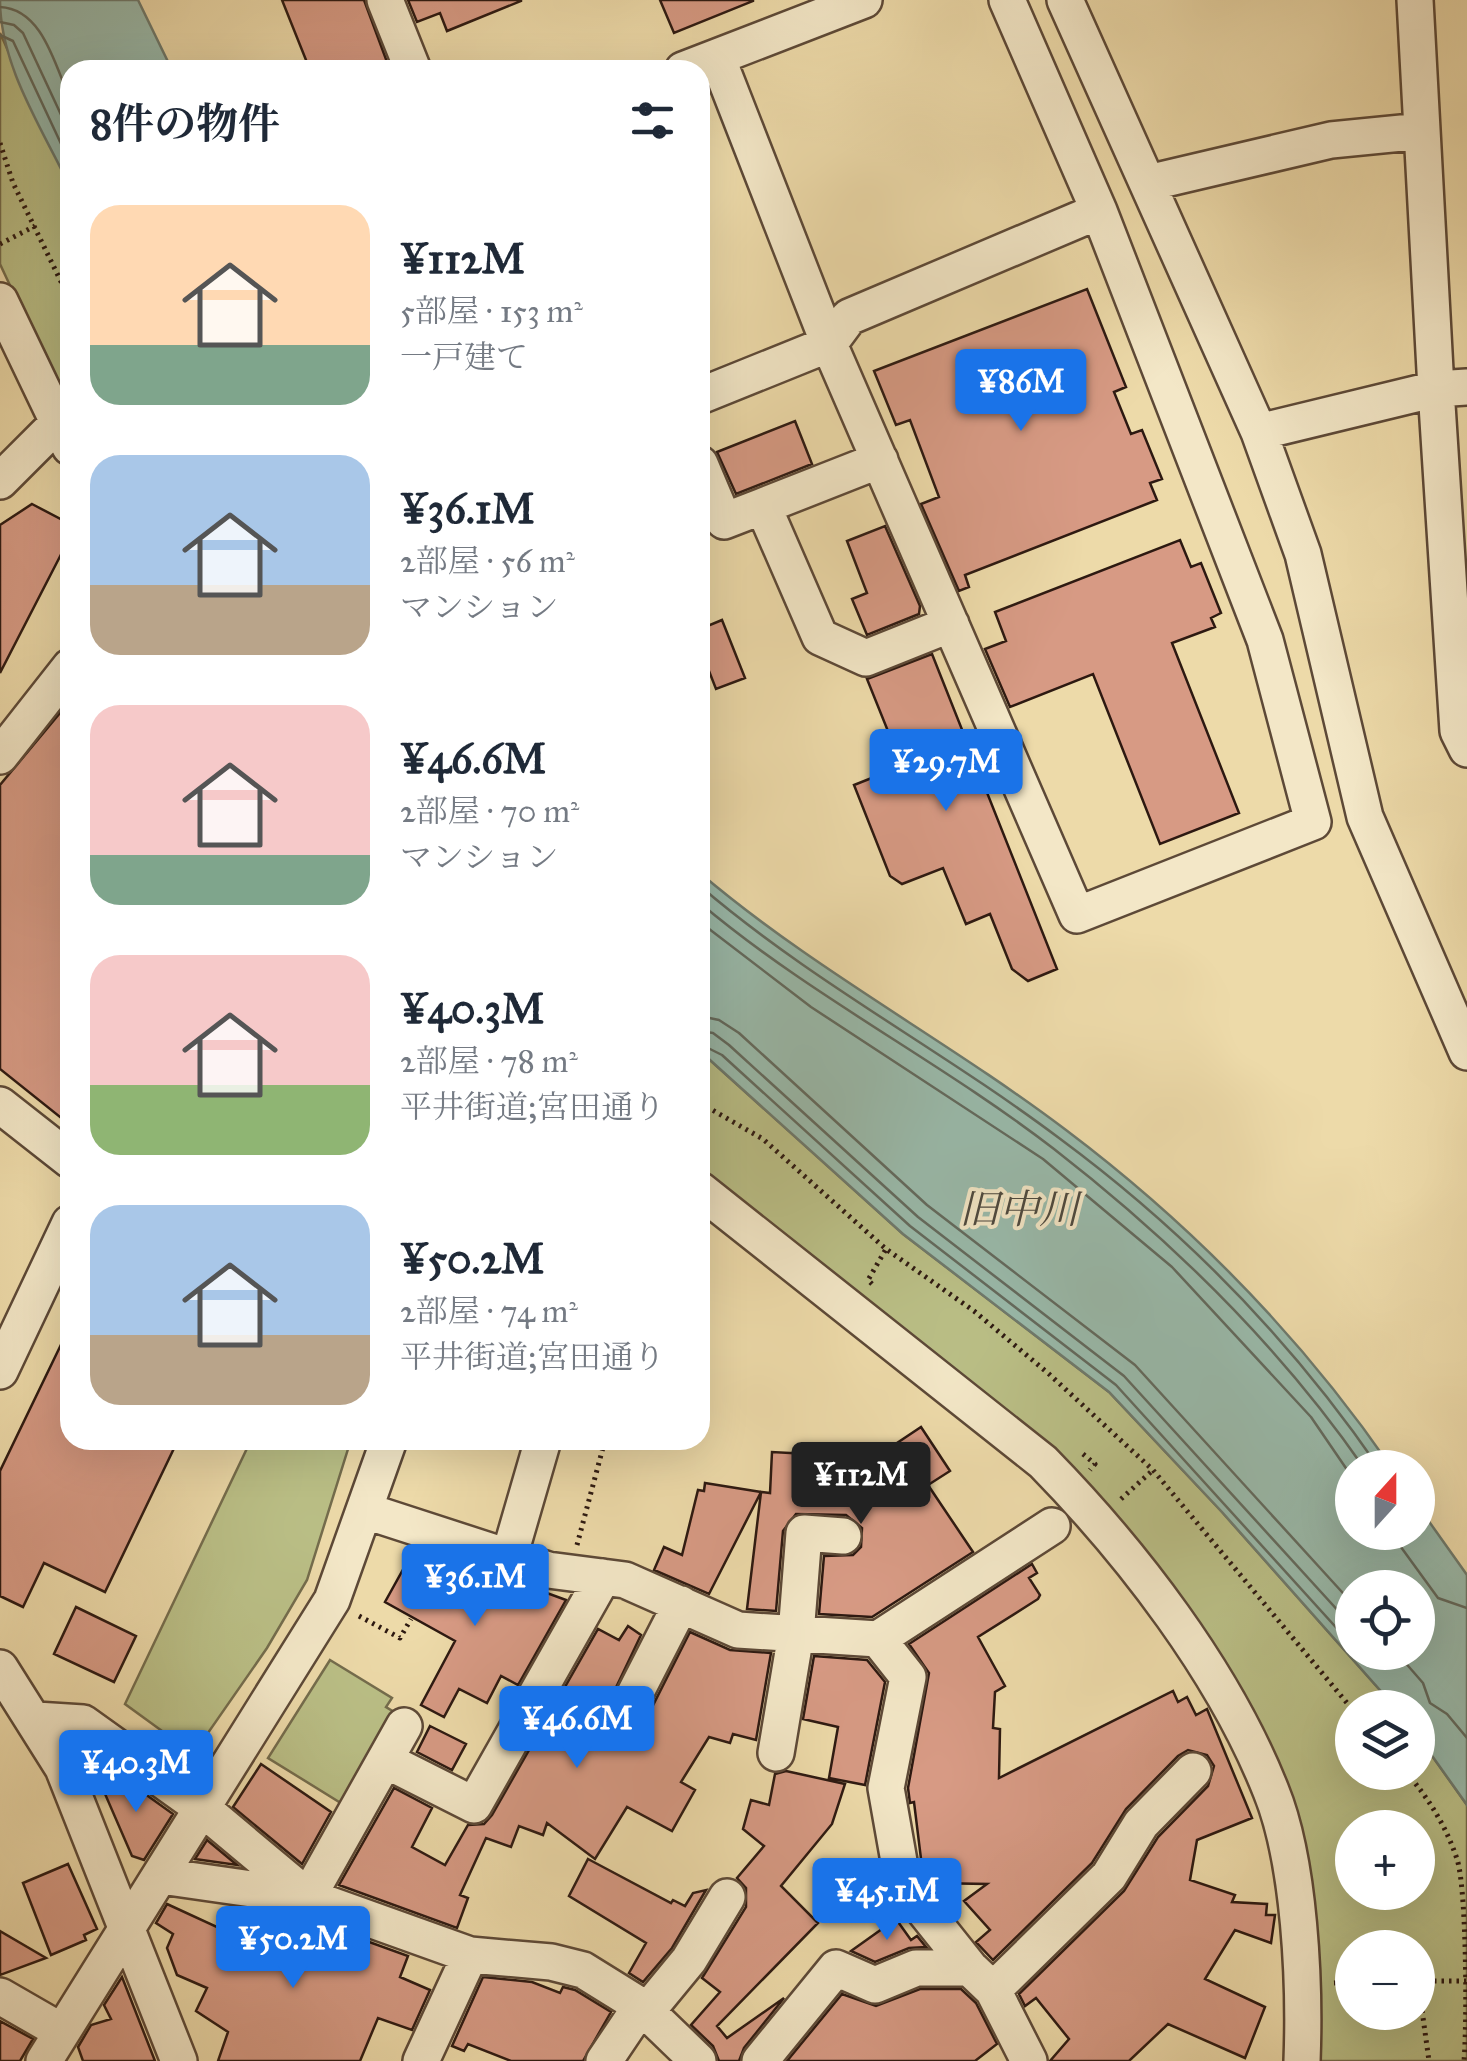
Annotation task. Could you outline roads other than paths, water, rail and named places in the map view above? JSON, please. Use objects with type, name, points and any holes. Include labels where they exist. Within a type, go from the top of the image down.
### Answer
[{"type":"street","points":[[384,0],[409,60]]},
{"type":"street","points":[[709,60],[864,0]]},
{"type":"street","points":[[717,57],[829,344],[1078,915],[1313,822],[1265,640],[1100,211],[1007,0]]},
{"type":"street","points":[[1065,0],[1259,432],[1303,554],[1365,818],[1467,1052]]},
{"type":"street","points":[[1415,0],[1422,132],[1451,388],[1458,731],[1467,748]]},
{"type":"street","points":[[1148,182],[1331,140],[1422,132]]},
{"type":"street","points":[[710,392],[829,344],[849,317],[1100,211]]},
{"type":"street","points":[[0,301],[60,429]]},
{"type":"street","points":[[1259,432],[1451,388]]},
{"type":"street","points":[[0,480],[60,437]]},
{"type":"street","points":[[710,488],[724,522],[880,460]]},
{"type":"street","points":[[762,506],[820,637],[866,658],[951,624]]},
{"type":"street","points":[[0,756],[60,680]]},
{"type":"street","points":[[1289,734],[1345,734]]},
{"type":"street","points":[[0,1105],[60,1152]]},
{"type":"street","points":[[710,1198],[1043,1462],[1082,1502],[1175,1619],[1244,1734],[1281,1822],[1291,1871],[1302,2061]]},
{"type":"street","points":[[0,1371],[60,1244]]},
{"type":"street","points":[[44,2061],[332,1600],[385,1450]]},
{"type":"street","points":[[508,1557],[540,1450]]},
{"type":"street","points":[[366,1510],[548,1570],[588,1570],[625,1580],[738,1630],[878,1639],[1052,1526]]},
{"type":"street","points":[[776,1753],[796,1634],[804,1534],[843,1536]]},
{"type":"street","points":[[385,1760],[474,1806],[588,1570]]},
{"type":"street","points":[[621,1721],[681,1604]]},
{"type":"street","points":[[878,1639],[908,1677],[886,1788],[903,1884],[982,1979],[1028,2061]]},
{"type":"street","points":[[0,1668],[63,1768],[179,2061]]},
{"type":"street","points":[[36,1720],[83,1723],[204,1809],[308,1897]]},
{"type":"street","points":[[308,1897],[404,1726]]},
{"type":"street","points":[[760,2061],[836,1968],[875,1985],[916,1968],[982,1979],[1109,1876],[1141,1824],[1193,1771]]},
{"type":"street","points":[[161,1876],[308,1897],[470,1956],[551,1962],[583,1970],[644,2009],[698,2061]]},
{"type":"street","points":[[604,2061],[689,1960],[727,1897]]},
{"type":"street","points":[[421,2061],[470,1956]]},
{"type":"street","points":[[0,1996],[60,2030]]},
{"type":"water","points":[[0,0],[138,0],[167,60],[60,60],[60,167],[15,73],[2,25]]},
{"type":"water","name":"旧中川","points":[[710,881],[835,973],[1021,1097],[1112,1166],[1201,1244],[1320,1373],[1379,1450],[1335,1450],[1335,1550],[1435,1550],[1435,1530],[1467,1575],[1467,1805],[1435,1760],[1435,1690],[1380,1690],[1362,1670],[1435,1670],[1435,1570],[1335,1570],[1335,1639],[1109,1392],[903,1234],[710,1060]]}]
